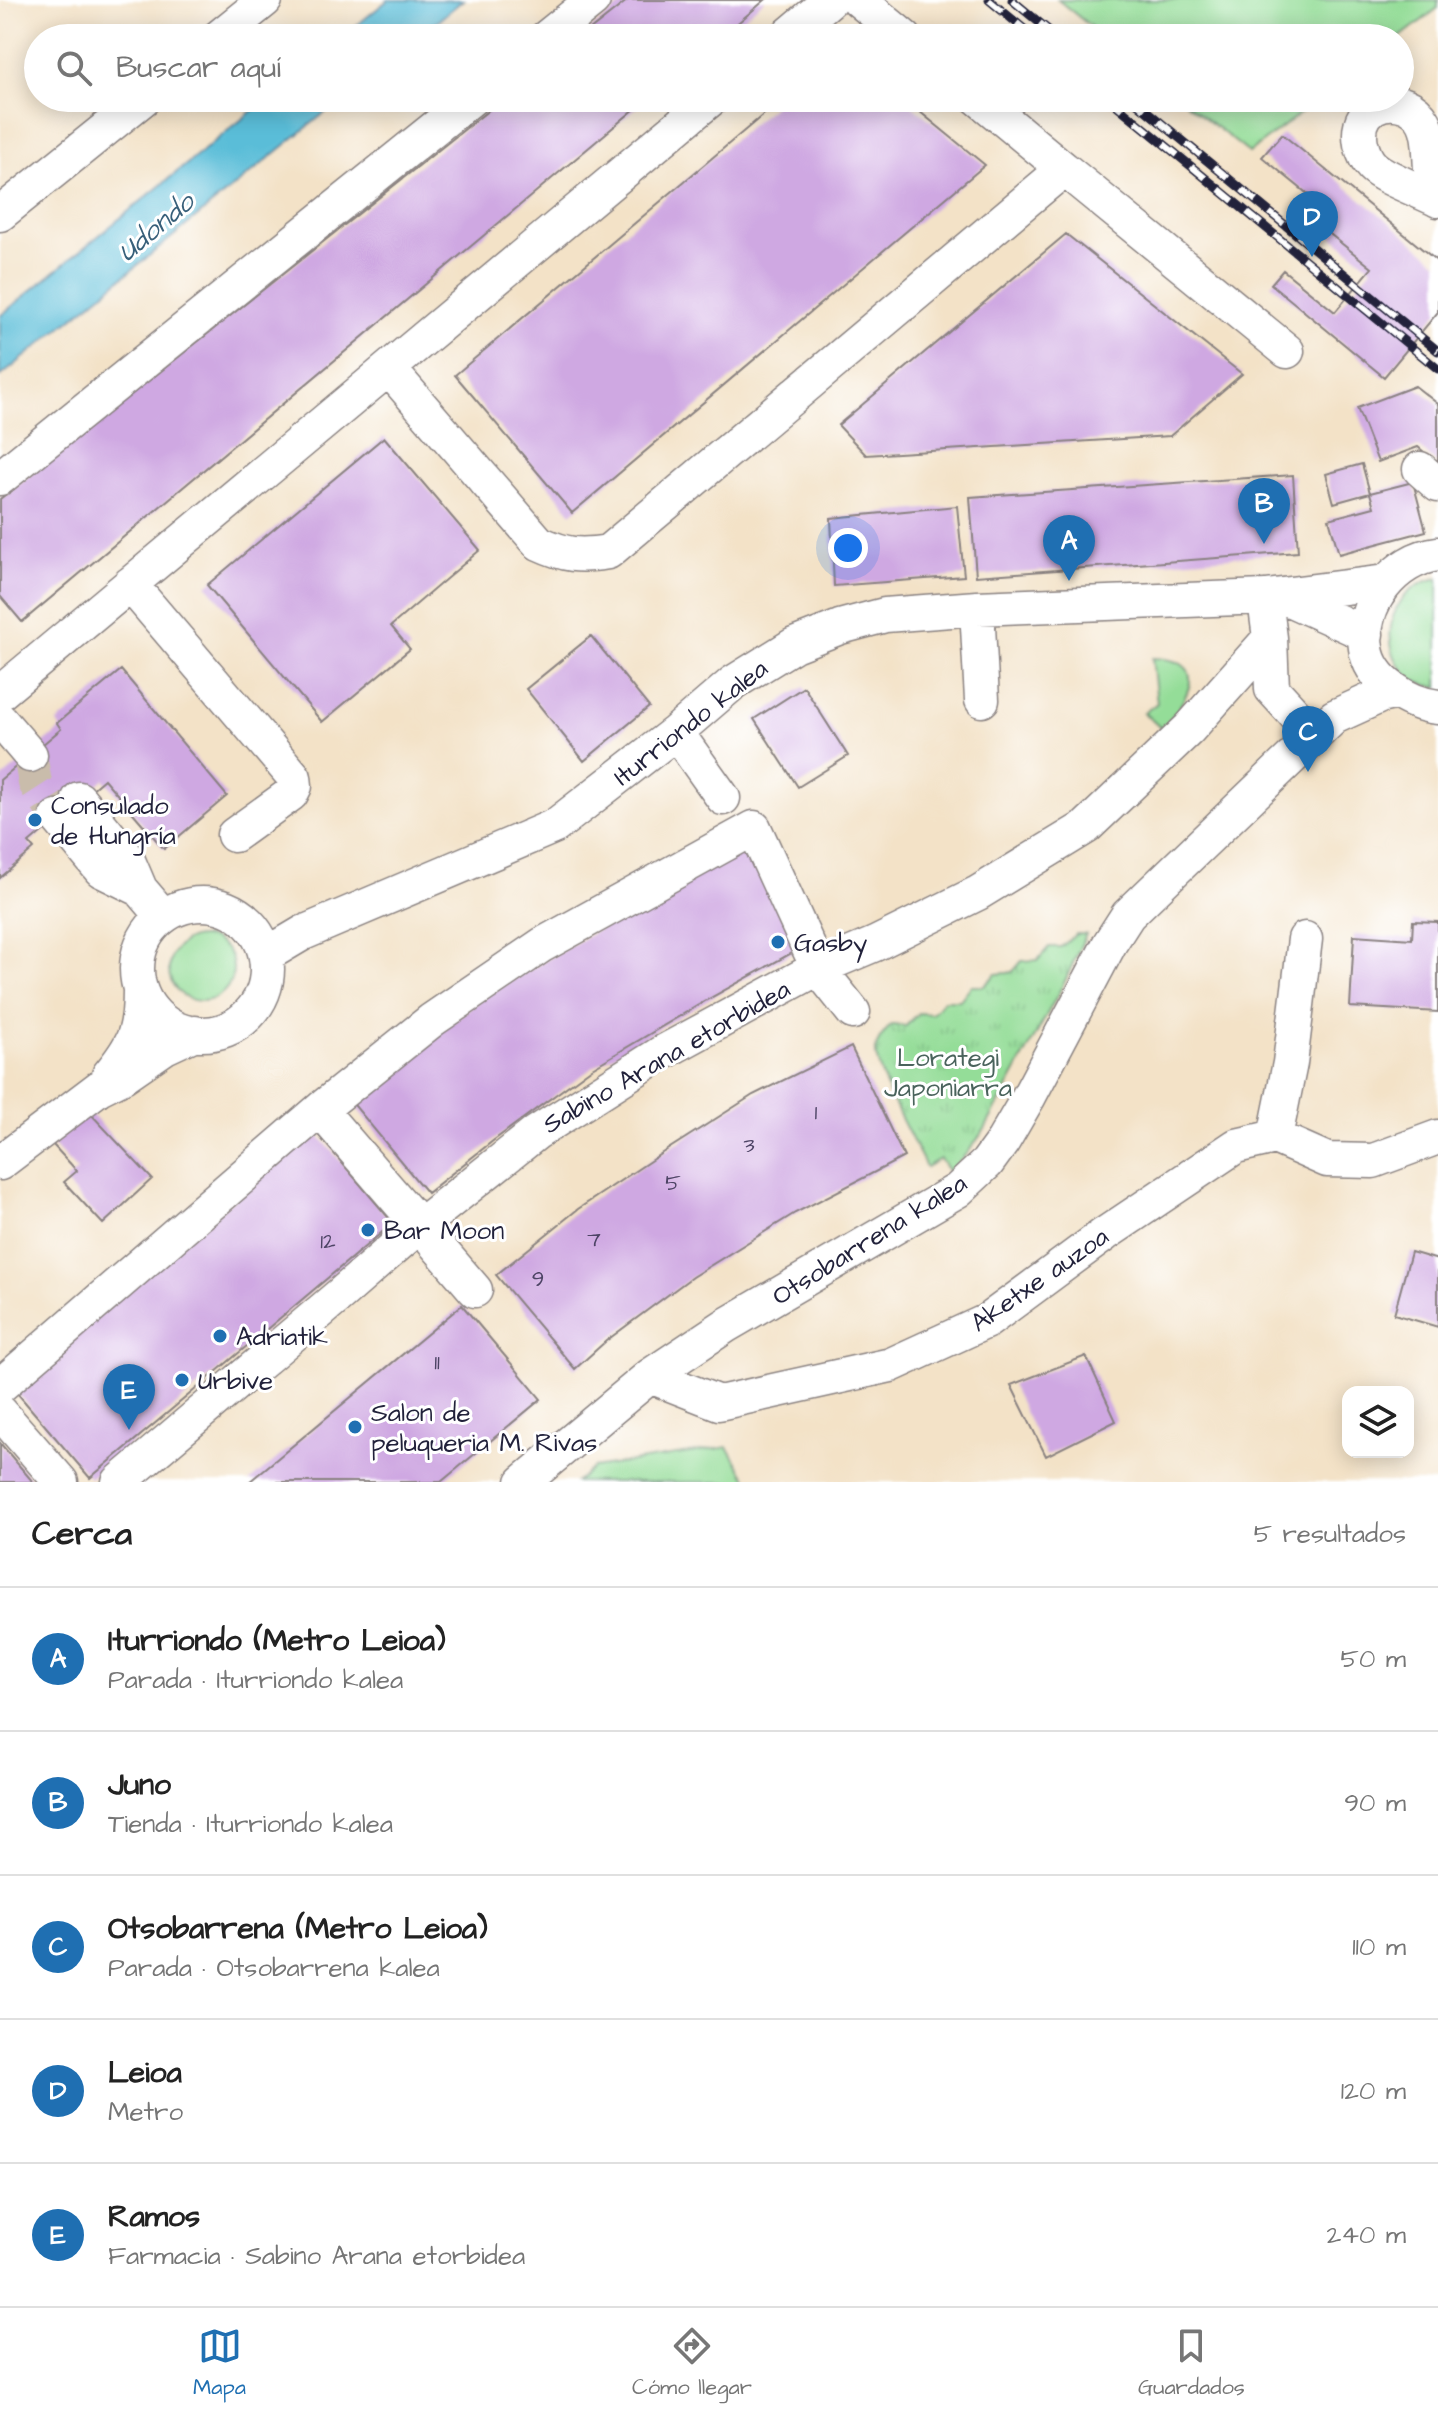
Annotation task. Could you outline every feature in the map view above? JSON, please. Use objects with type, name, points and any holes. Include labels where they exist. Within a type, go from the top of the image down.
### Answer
[{"type":"street","points":[[235,24],[265,0]]},
{"type":"street","points":[[563,24],[593,0]]},
{"type":"street","points":[[802,24],[830,0]]},
{"type":"street","points":[[859,0],[888,24]]},
{"type":"street","points":[[0,214],[127,112]]},
{"type":"street","points":[[0,478],[455,112]]},
{"type":"street","points":[[5,680],[130,584],[695,112]]},
{"type":"street","points":[[995,112],[1287,351]]},
{"type":"street","points":[[389,369],[539,543],[562,553],[586,556],[608,552],[1064,169]]},
{"type":"street","points":[[1438,554],[1405,566],[1386,582],[1371,606],[1366,634],[1366,649],[1372,665],[1386,683],[1408,699],[1438,707]]},
{"type":"street","name":"Iturriondo kalea","points":[[266,955],[303,933],[555,826],[676,732],[733,683],[794,645],[840,627],[885,615],[977,608],[1273,616],[1386,582]]},
{"type":"street","points":[[130,584],[294,777],[295,786],[291,794],[234,835]]},
{"type":"street","points":[[977,608],[982,700]]},
{"type":"street","points":[[1320,721],[1272,689],[1273,616],[1366,634]]},
{"type":"street","name":"Sabino Arana etorbidea","points":[[119,1482],[419,1226],[536,1133],[660,1054],[818,968],[875,944],[978,893],[1086,827],[1189,729],[1273,616]]},
{"type":"street","name":"Otsobarrena kalea","points":[[523,1482],[650,1376],[725,1326],[958,1190],[987,1163],[1003,1141],[1128,915],[1320,721],[1380,696],[1398,692]]},
{"type":"street","points":[[0,720],[30,755]]},
{"type":"street","points":[[676,732],[723,798]]},
{"type":"street","points":[[68,808],[126,856],[140,889],[163,916]]},
{"type":"street","points":[[0,1386],[320,1110],[432,1020],[542,945],[754,828],[818,968],[853,1012]]},
{"type":"street","points":[[99,1088],[133,1045],[140,1011],[137,969],[140,949],[149,931],[163,916],[183,907],[204,904],[225,908],[244,919],[258,935],[266,955],[267,976],[261,995],[250,1012],[234,1025],[215,1032],[195,1033],[177,1028],[161,1019],[140,990]]},
{"type":"street","points":[[1305,939],[1290,1063],[1275,1137],[1327,1160],[1373,1161],[1438,1137]]},
{"type":"street","points":[[0,1163],[99,1088],[123,1076],[165,1047],[195,1033]]},
{"type":"street","points":[[320,1110],[475,1290]]},
{"type":"street","name":"Aketxe auzoa","points":[[650,1376],[719,1403],[891,1365],[987,1321],[1095,1241],[1236,1146],[1275,1137]]},
{"type":"street","points":[[0,1412],[61,1482]]},
{"type":"green space","points":[[1058,0],[1438,0],[1438,8],[1414,26],[1414,24],[1088,24]]},
{"type":"green space","points":[[1198,112],[1302,112],[1249,153]]},
{"type":"green space","points":[[1438,578],[1438,687],[1418,682],[1403,670],[1394,654],[1390,636],[1393,618],[1402,600],[1417,587]]},
{"type":"green space","points":[[1152,658],[1172,660],[1184,666],[1189,674],[1190,684],[1186,695],[1163,730],[1144,713],[1157,703]]},
{"type":"green space","name":"Lorategi Japoniarra","points":[[1076,934],[1086,934],[1065,981],[985,1129],[949,1172],[940,1159],[926,1167],[897,1110],[878,1063],[876,1052],[881,1037],[891,1025],[906,1026],[918,1013],[932,1014],[944,1000],[960,1000],[971,986],[984,986],[996,974],[1013,971],[1022,961],[1038,960],[1049,947],[1061,947]]},
{"type":"green space","points":[[195,937],[207,937],[224,946],[231,957],[231,981],[224,992],[207,1001],[195,1001],[183,996],[174,987],[169,975],[169,963],[174,951],[183,942]]},
{"type":"green space","points":[[728,1447],[749,1482],[576,1482],[593,1468]]},
{"type":"water","points":[[388,0],[463,0],[434,24],[358,24]]},
{"type":"water","name":"Udondo","points":[[251,112],[326,112],[0,377],[0,316]]},
{"type":"building","points":[[628,0],[765,0],[737,24],[598,24]]},
{"type":"building","points":[[486,112],[631,112],[22,622],[0,596],[0,499]]},
{"type":"building","points":[[766,112],[920,112],[985,165],[572,513],[455,375]]},
{"type":"building","points":[[1282,134],[1438,262],[1438,312],[1384,377],[1271,284],[1283,270],[1335,312],[1372,268],[1320,226],[1331,213],[1262,157]]},
{"type":"building","points":[[1066,234],[1242,374],[1170,436],[866,455],[838,425]]},
{"type":"building","points":[[1415,386],[1438,404],[1438,464],[1418,447],[1378,462],[1357,408]]},
{"type":"building","points":[[384,437],[480,550],[391,626],[410,649],[322,722],[207,585]]},
{"type":"building","points":[[1362,464],[1370,493],[1334,503],[1326,474]]},
{"type":"building","points":[[1293,475],[1298,552],[976,576],[970,497]]},
{"type":"building","points":[[1413,482],[1426,531],[1339,554],[1329,519],[1374,507],[1370,493]]},
{"type":"building","points":[[957,506],[964,576],[834,586],[831,518]]},
{"type":"building","points":[[591,636],[649,707],[584,761],[526,689]]},
{"type":"building","points":[[121,670],[227,796],[164,849],[104,779],[29,843],[34,849],[0,878],[0,780],[61,729],[57,723]]},
{"type":"building","points":[[804,687],[848,756],[798,787],[754,719]]},
{"type":"building","points":[[752,840],[797,950],[592,1068],[427,1193],[350,1100],[487,995]]},
{"type":"building","points":[[1413,921],[1438,922],[1438,1012],[1350,1007],[1354,935],[1412,939]]},
{"type":"building","points":[[851,1047],[904,1157],[795,1213],[692,1277],[606,1341],[575,1369],[496,1275],[578,1209],[662,1153],[753,1095]]},
{"type":"building","points":[[89,1112],[152,1179],[103,1224],[64,1182],[77,1171],[53,1145]]},
{"type":"building","points":[[315,1131],[393,1223],[90,1478],[12,1387]]},
{"type":"building","points":[[1411,1252],[1438,1260],[1438,1327],[1394,1314]]},
{"type":"building","points":[[462,1305],[541,1399],[441,1482],[249,1482]]},
{"type":"building","points":[[1086,1356],[1116,1421],[1046,1456],[1011,1385]]},
{"type":"building","points":[[0,1443],[33,1482],[0,1482]]},
{"type":"tunnel","points":[[30,755],[35,783],[57,817]]},
{"type":"railway","points":[[989,0],[1018,24]]},
{"type":"railway","points":[[1012,0],[1041,24]]},
{"type":"railway","points":[[1125,112],[1438,369]]},
{"type":"railway","points":[[1148,112],[1438,351]]},
{"type":"place","name":"Leioa","points":[[1312,257]]},
{"type":"place","name":"Juno","points":[[1264,544]]},
{"type":"place","name":"Iturriondo (Metro Leioa)","points":[[1069,581]]},
{"type":"place","name":"Otsobarrena (Metro Leioa)","points":[[1308,772]]},
{"type":"place","name":"Consulado de Hungría","points":[[35,820]]},
{"type":"place","name":"Gasby","points":[[778,942]]},
{"type":"place","name":"Bar Moon","points":[[368,1230]]},
{"type":"place","name":"Adriatik","points":[[220,1336]]},
{"type":"place","name":"Urbive","points":[[182,1380]]},
{"type":"place","name":"Salon de peluqueria M. Rivas","points":[[355,1427]]},
{"type":"place","name":"Ramos","points":[[129,1430]]}]
